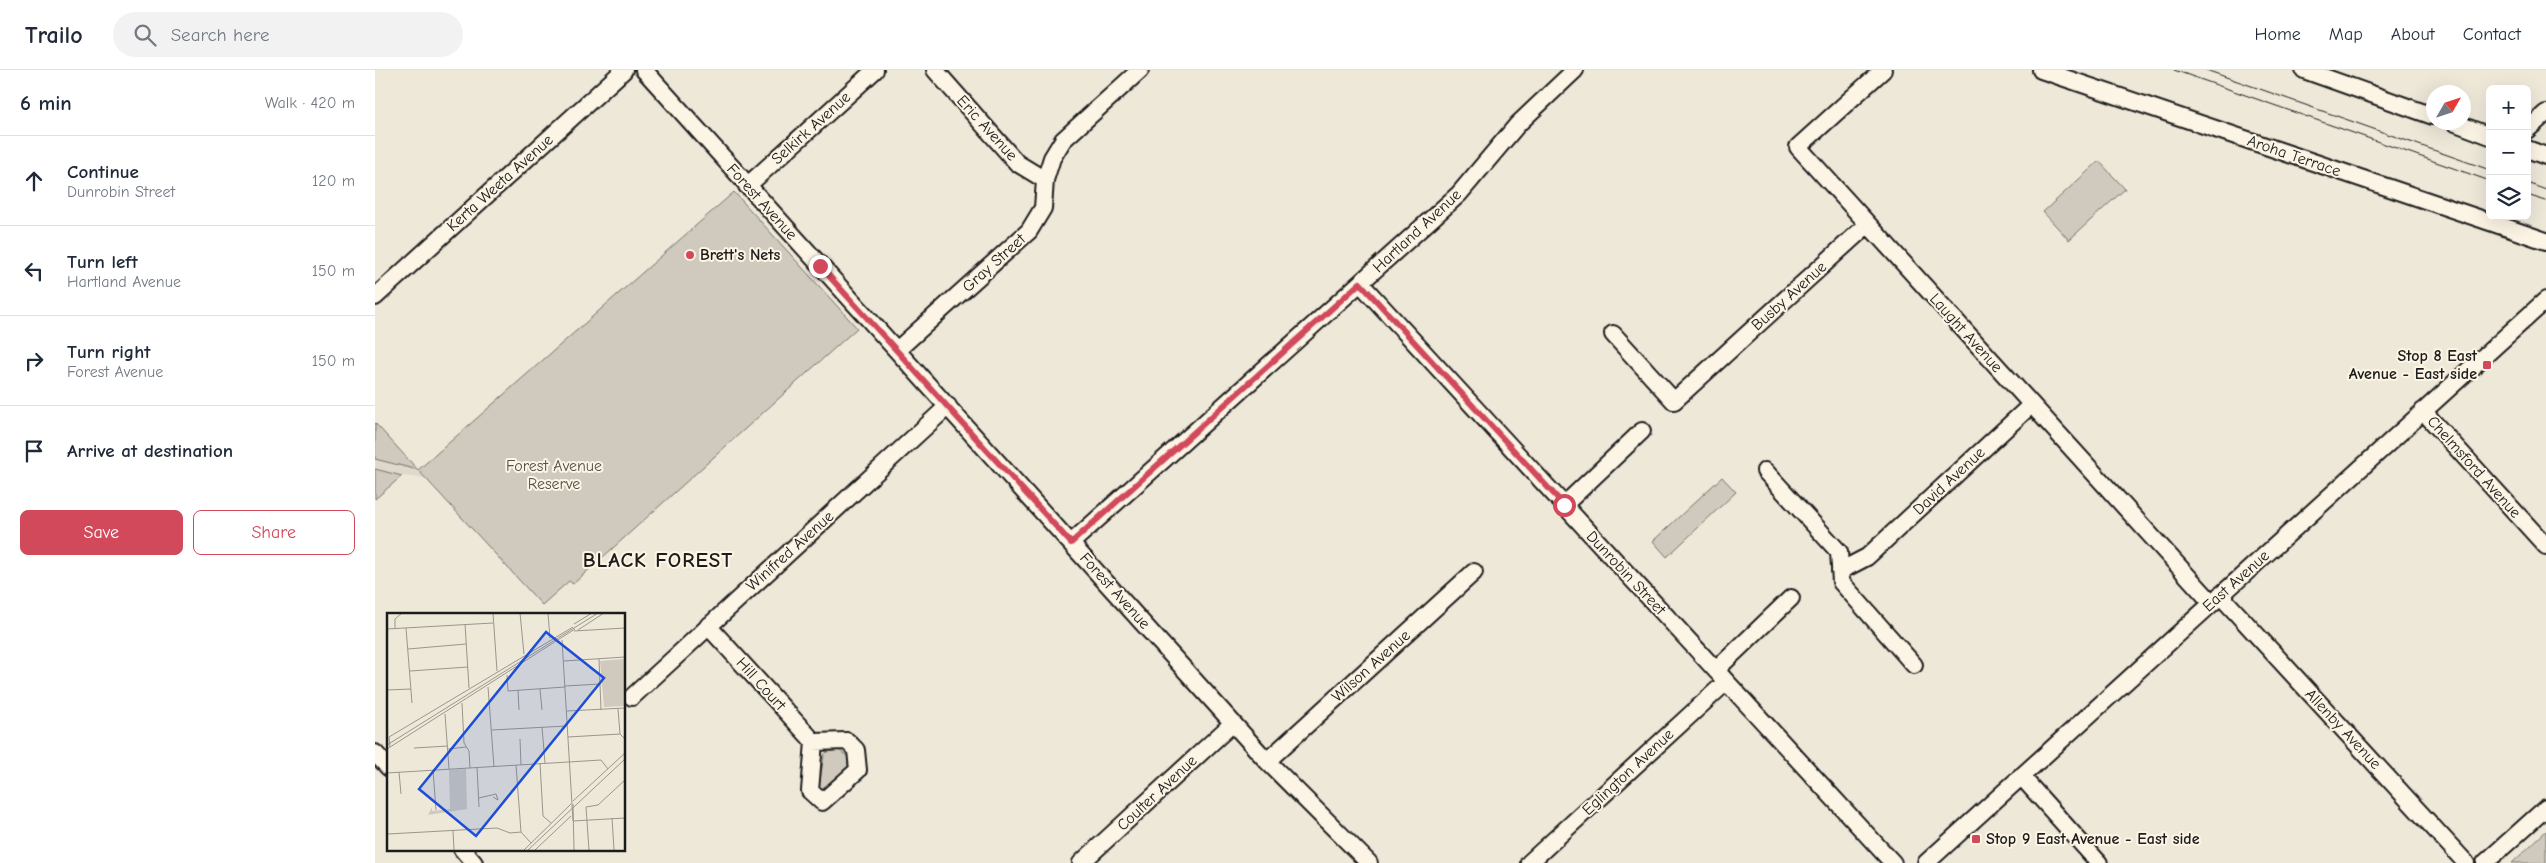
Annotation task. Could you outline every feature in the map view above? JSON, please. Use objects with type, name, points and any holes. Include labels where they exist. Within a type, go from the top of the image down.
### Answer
[{"type":"street","name":"Kerta Weeta Avenue","points":[[375,297],[624,70]]},
{"type":"street","name":"Forest Avenue","points":[[644,70],[1267,761],[1369,863]]},
{"type":"street","name":"Selkirk Avenue","points":[[747,186],[875,70]]},
{"type":"street","name":"Eric Avenue","points":[[935,70],[1017,163],[1045,180]]},
{"type":"street","name":"Gray Street","points":[[897,350],[1029,231],[1043,208],[1045,180],[1052,158],[1063,140],[1140,70]]},
{"type":"street","name":"Hartland Avenue","points":[[1071,543],[1459,194],[1517,124],[1575,70]]},
{"type":"street","name":"Laught Avenue","points":[[1883,70],[1799,146],[2031,405],[2216,599]]},
{"type":"street","name":"Aroha Terrace","points":[[2041,70],[2546,242]]},
{"type":"street","points":[[2304,70],[2426,114]]},
{"type":"street","points":[[2531,126],[2546,112]]},
{"type":"street","points":[[2471,129],[2486,134]]},
{"type":"street","points":[[2531,150],[2546,156]]},
{"type":"street","name":"Busby Avenue","points":[[1613,334],[1674,401],[1869,224]]},
{"type":"street","name":"Dunrobin Street","points":[[1360,283],[1893,863]]},
{"type":"street","name":"East Avenue","points":[[1926,863],[2546,300]]},
{"type":"street","name":"David Avenue","points":[[1840,571],[1867,557],[2031,405]]},
{"type":"street","name":"Winifred Avenue","points":[[632,697],[948,406]]},
{"type":"street","name":"Chelmsford Avenue","points":[[2423,411],[2546,546]]},
{"type":"street","points":[[1564,505],[1642,431]]},
{"type":"street","points":[[1765,472],[1839,552],[1841,582],[1914,665]]},
{"type":"street","name":"Wilson Avenue","points":[[1267,761],[1474,572]]},
{"type":"street","name":"Eglington Avenue","points":[[1529,863],[1721,676],[1791,598]]},
{"type":"street","name":"Allenby Avenue","points":[[2216,599],[2466,863]]},
{"type":"street","name":"Hill Court","points":[[708,626],[814,742]]},
{"type":"street","name":"Coulter Avenue","points":[[1081,863],[1233,723]]},
{"type":"street","points":[[375,753],[387,766]]},
{"type":"street","points":[[2021,776],[2099,863]]},
{"type":"street","points":[[2485,863],[2546,808]]},
{"type":"street","points":[[463,850],[475,863]]},
{"type":"shaded area","points":[[375,423],[425,478],[402,476],[375,499]]},
{"type":"green space","points":[[2099,161],[2125,189],[2069,240],[2043,212]]},
{"type":"green space","name":"Forest Avenue Reserve","points":[[734,192],[857,328],[573,584],[569,581],[542,605],[418,470]]},
{"type":"green space","points":[[375,423],[418,470],[375,459]]},
{"type":"green space","points":[[375,469],[402,476],[375,499]]},
{"type":"green space","points":[[1722,477],[1736,492],[1667,557],[1653,541]]},
{"type":"green space","points":[[839,750],[848,757],[848,769],[827,789],[819,787],[824,755],[827,752]]},
{"type":"green space","points":[[2546,831],[2546,863],[2512,863]]},
{"type":"tram line","points":[[2174,70],[2486,180]]},
{"type":"tram line","points":[[2206,70],[2486,169]]},
{"type":"tram line","points":[[2531,184],[2546,190]]},
{"type":"tram line","points":[[2531,196],[2546,201]]},
{"type":"place","name":"Brett's Nets","points":[[690,255]]},
{"type":"place","name":"Stop 8 East Avenue - East side","points":[[2487,365]]},
{"type":"place","name":"Stop 9 East Avenue - East side","points":[[1976,839]]},
{"type":"district","name":"BLACK FOREST","points":[[658,560]]},
{"type":"route","points":[[820,266],[1071,543],[1360,283],[1564,505]]}]
